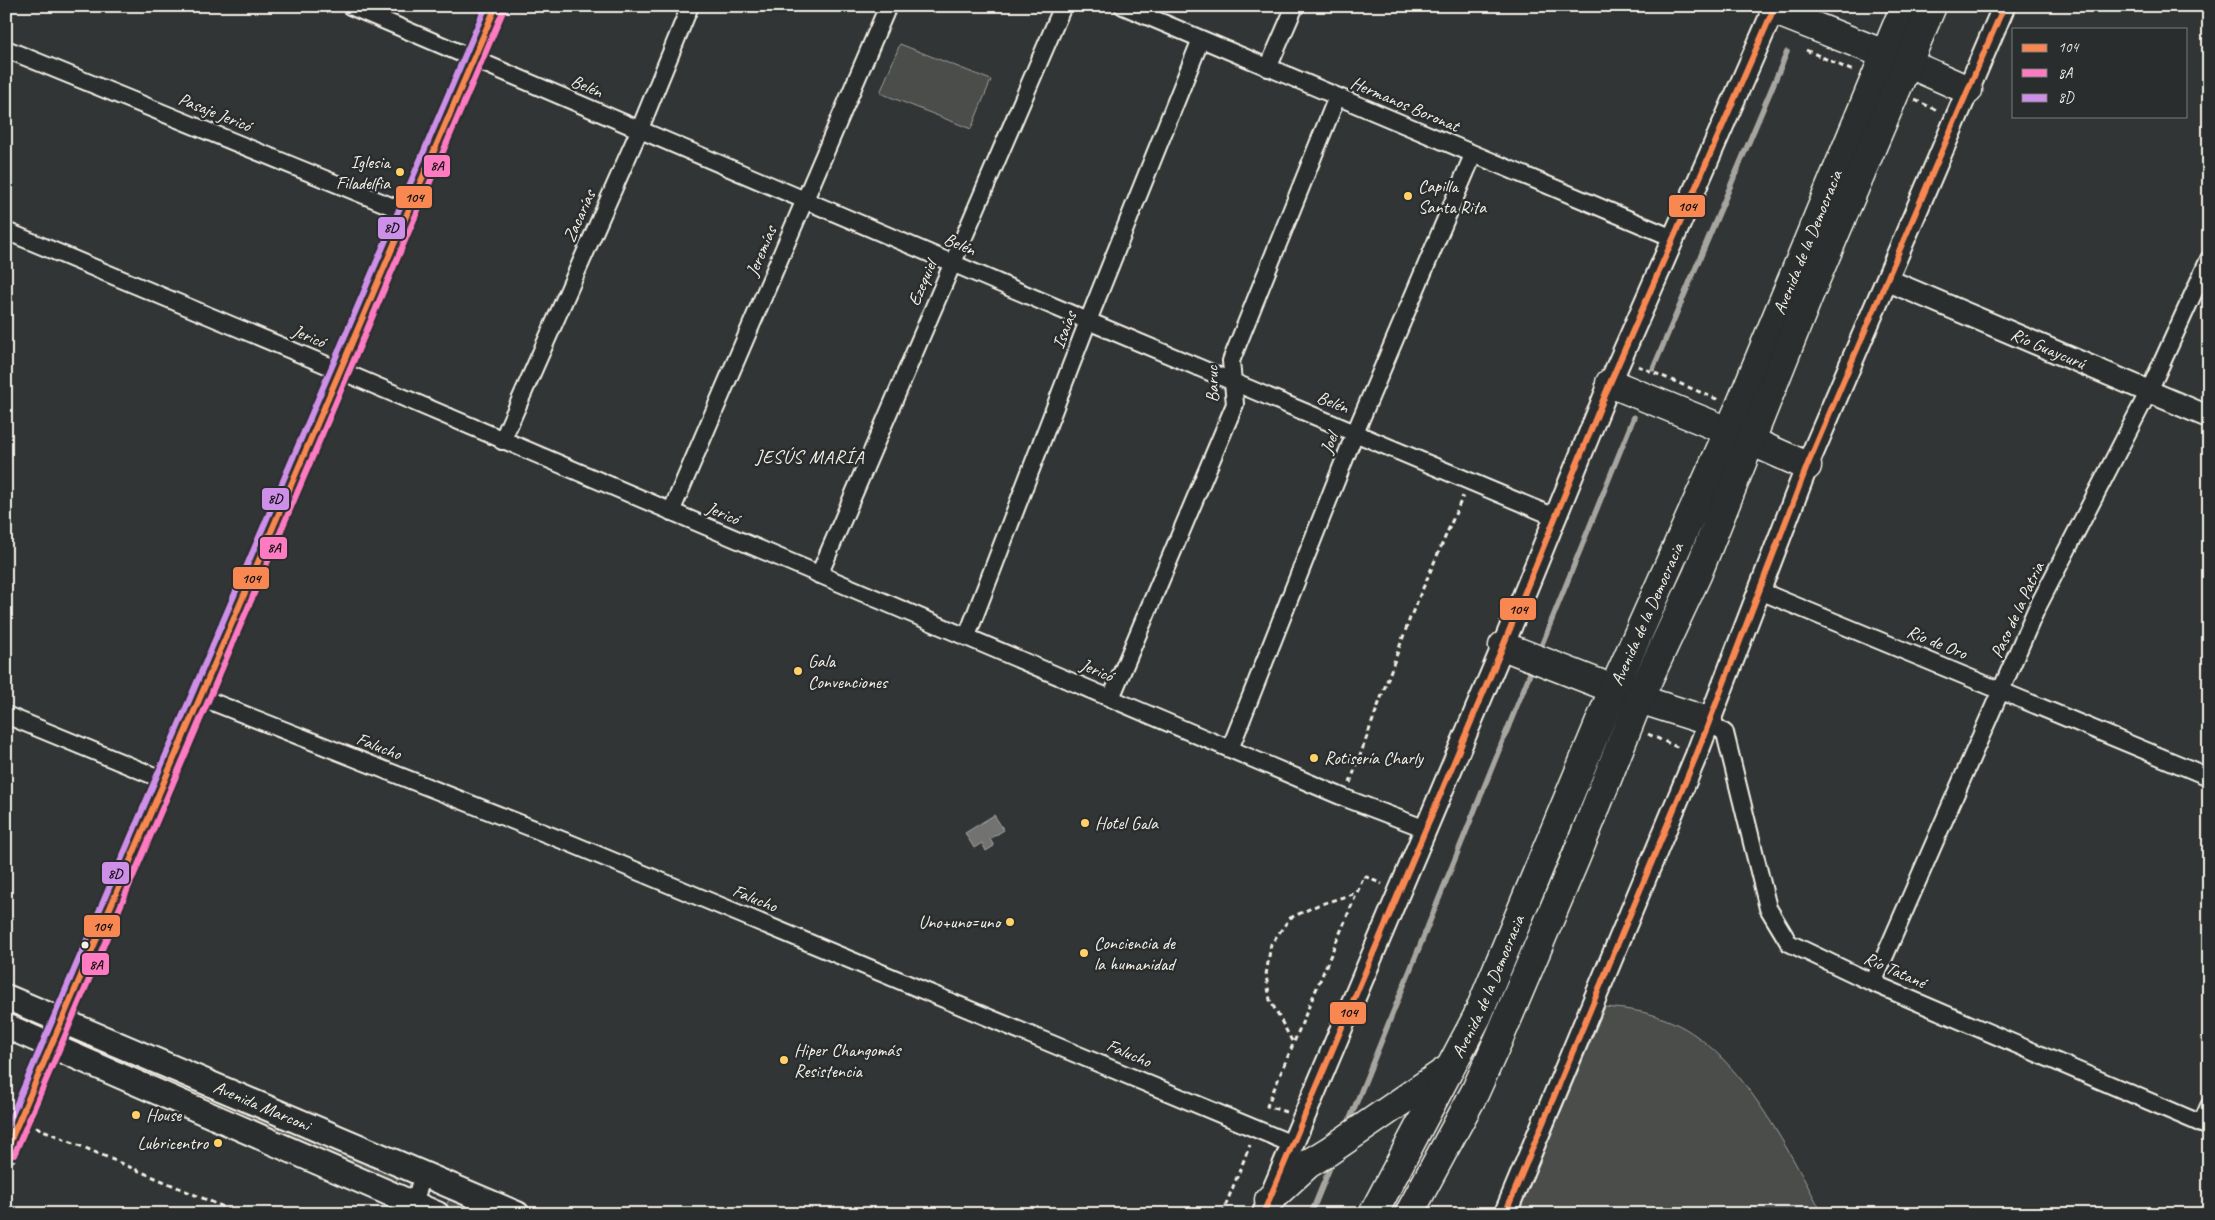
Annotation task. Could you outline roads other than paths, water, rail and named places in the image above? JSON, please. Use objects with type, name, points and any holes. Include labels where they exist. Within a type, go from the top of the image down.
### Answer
[{"type":"highway","name":"Avenida de la Democracia","points":[[1374,1214],[1477,1017],[1614,688],[1809,295],[1896,59],[1904,6]]},
{"type":"highway","name":"Avenida de la Democracia","points":[[1896,59],[1932,6]]},
{"type":"highway","points":[[1774,8],[1968,90]]},
{"type":"highway","points":[[1610,383],[1807,466]]},
{"type":"highway","name":"Avenida de la Democracia","points":[[1409,1214],[1424,1201],[1475,1092],[1576,857],[1639,699],[1697,575],[1739,436]]},
{"type":"highway","points":[[1504,646],[1639,699],[1708,721]]},
{"type":"highway","points":[[1266,1207],[1308,1164],[1453,1066]]},
{"type":"main road","name":"Avenida Marconi","points":[[6,997],[517,1214]]},
{"type":"main road","name":"Avenida Marconi","points":[[6,1026],[413,1209],[437,1214]]},
{"type":"street","name":"Belén","points":[[350,6],[639,131],[1555,517]]},
{"type":"street","points":[[6,1152],[496,6]]},
{"type":"street","name":"Zacarías","points":[[502,441],[639,131],[690,6]]},
{"type":"street","name":"Jeremías","points":[[671,512],[888,6]]},
{"type":"street","name":"Ezequiel","points":[[819,575],[1063,6]]},
{"type":"street","name":"Hermanos Boronat","points":[[1123,6],[1672,238]]},
{"type":"street","points":[[1268,68],[1295,6]]},
{"type":"street","points":[[1505,1214],[1673,810],[1760,591],[1807,466],[2004,6]]},
{"type":"street","points":[[1266,1207],[1504,646],[1610,383],[1774,8]]},
{"type":"street","name":"Isaías","points":[[967,636],[1088,321],[1201,39]]},
{"type":"street","name":"Pasaje Jericó","points":[[6,49],[408,213]]},
{"type":"street","name":"Baruc","points":[[1111,698],[1236,404],[1231,361],[1337,97]]},
{"type":"street","name":"Joel","points":[[1230,749],[1355,433],[1473,155]]},
{"type":"street","name":"Jericó","points":[[6,231],[967,636],[1345,798],[1426,828]]},
{"type":"street","name":"Paso de la Patria","points":[[1873,983],[2036,610],[2149,391],[2209,259]]},
{"type":"street","name":"Río Guaycurú","points":[[1887,280],[2209,417]]},
{"type":"street","name":"Río de Oro","points":[[1760,591],[2209,777]]},
{"type":"street","name":"Falucho","points":[[200,698],[572,844],[1292,1144]]},
{"type":"street","points":[[6,715],[164,780]]},
{"type":"street","name":"Río Tatané","points":[[1708,721],[1724,733],[1768,908],[1789,943],[1873,983],[2205,1125]]},
{"type":"street","points":[[2205,1125],[2209,1106]]},
{"type":"street","points":[[413,1209],[423,1174]]},
{"type":"waterway","points":[[1653,369],[1787,52]]},
{"type":"waterway","points":[[1540,649],[1634,417]]},
{"type":"waterway","points":[[1347,1126],[1531,671]]},
{"type":"waterway","points":[[1311,1214],[1333,1160]]},
{"type":"place","name":"Iglesia Filadelfia","points":[[400,172]]},
{"type":"place","name":"Capilla Santa Rita","points":[[1408,196]]},
{"type":"place","name":"Gala Convenciones","points":[[798,671]]},
{"type":"place","name":"Rotisería Charly","points":[[1314,758]]},
{"type":"place","name":"Hotel Gala","points":[[1085,823]]},
{"type":"place","name":"Uno+uno=uno","points":[[1010,922]]},
{"type":"place","name":"Conciencia de la humanidad","points":[[1084,953]]},
{"type":"place","name":"Hiper Changomás Resistencia","points":[[784,1060]]},
{"type":"place","name":"House","points":[[136,1115]]},
{"type":"place","name":"Lubricentro","points":[[218,1143]]},
{"type":"district","name":"JESÚS MARÍA","points":[[810,456]]}]
